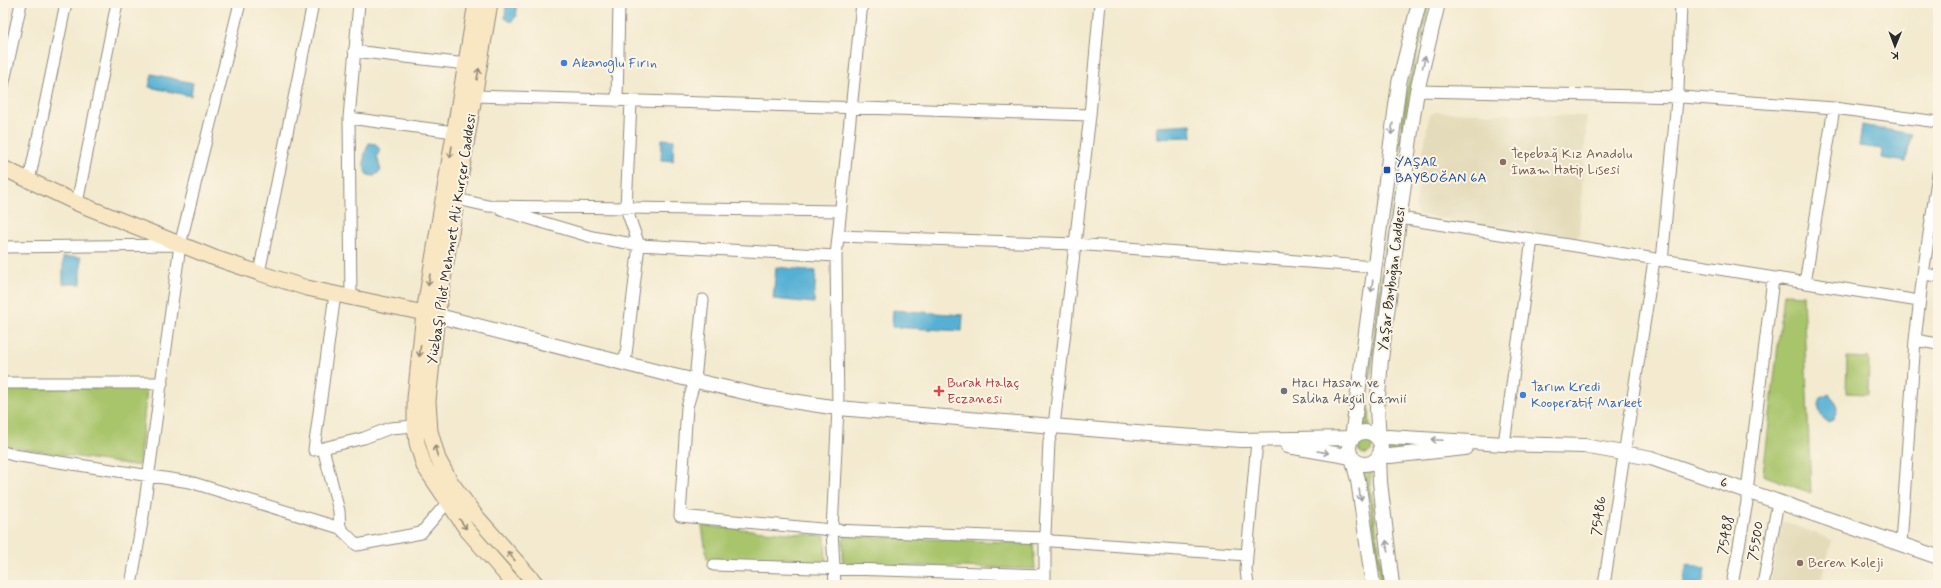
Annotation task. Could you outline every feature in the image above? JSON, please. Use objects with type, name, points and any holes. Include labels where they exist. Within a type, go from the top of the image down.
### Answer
[{"type":"main road","name":"Yüzbaşı Pilot Mehmet Ali Kurçer Caddesi","points":[[476,3],[454,132],[430,314],[415,398],[415,426],[417,443],[424,466],[447,503],[467,530],[515,585]]},
{"type":"main road","name":"Yüzbaşı Pilot Mehmet Ali Kurçer Caddesi","points":[[490,3],[457,199],[430,314],[428,401],[430,431],[438,459],[450,481],[475,515],[537,585]]},
{"type":"main road","points":[[3,168],[78,203],[180,245],[259,273],[306,288],[430,314]]},
{"type":"street","points":[[3,86],[21,3]]},
{"type":"street","points":[[29,181],[66,3]]},
{"type":"street","points":[[78,203],[117,3]]},
{"type":"street","points":[[131,585],[149,476],[180,245],[240,3]]},
{"type":"street","points":[[259,273],[314,3]]},
{"type":"street","points":[[351,298],[349,118],[358,3]]},
{"type":"street","points":[[617,101],[619,3]]},
{"type":"street","points":[[835,585],[832,530],[838,408],[836,256],[862,3]]},
{"type":"street","points":[[714,565],[1045,580],[1045,538],[1049,441],[1054,426],[1090,115],[1100,3]]},
{"type":"street","name":"Yaşar Bayboğan Caddesi","points":[[1352,438],[1399,83],[1419,3]]},
{"type":"street","name":"Yaşar Bayboğan Caddesi","points":[[1379,439],[1377,409],[1381,359],[1417,92],[1438,3]]},
{"type":"street","name":"75486","points":[[1604,585],[1623,452],[1658,261],[1677,96],[1681,3]]},
{"type":"street","points":[[354,51],[466,64]]},
{"type":"street","points":[[1417,92],[1677,96],[1834,108],[1938,122]]},
{"type":"street","points":[[475,96],[1090,115]]},
{"type":"street","points":[[624,363],[639,245],[626,208],[631,102]]},
{"type":"street","points":[[1805,283],[1834,108]]},
{"type":"street","points":[[349,118],[454,132]]},
{"type":"street","points":[[1901,544],[1915,340],[1919,301],[1938,174]]},
{"type":"street","points":[[457,199],[488,206],[592,237],[639,245],[836,256]]},
{"type":"street","points":[[488,206],[841,211]]},
{"type":"street","points":[[1400,218],[1658,261],[1919,301]]},
{"type":"street","points":[[838,236],[1075,244],[1374,267]]},
{"type":"street","points":[[1504,444],[1532,239]]},
{"type":"street","points":[[3,247],[180,245]]},
{"type":"street","points":[[1923,274],[1938,276]]},
{"type":"street","name":"75488","points":[[1732,585],[1747,502],[1747,491],[1773,279]]},
{"type":"street","points":[[335,294],[314,450],[364,438],[390,428],[415,426]]},
{"type":"street","points":[[703,300],[695,380],[686,407],[680,516],[832,530],[1045,538],[1052,541],[1247,555]]},
{"type":"street","points":[[430,314],[766,397],[838,408],[1149,434],[1258,441],[1352,438]]},
{"type":"street","points":[[1915,340],[1938,344]]},
{"type":"street","points":[[3,383],[162,383]]},
{"type":"street","points":[[1373,585],[1359,488],[1349,448],[1352,438],[1355,435],[1365,431],[1375,435],[1381,444],[1379,455],[1380,482],[1392,585]]},
{"type":"street","points":[[1379,439],[1388,437],[1504,444]]},
{"type":"street","points":[[1258,441],[1352,457],[1361,463],[1366,464],[1371,462],[1379,455],[1390,456],[1504,444]]},
{"type":"street","points":[[1248,585],[1246,570],[1247,555],[1258,441]]},
{"type":"street","name":"6","points":[[1504,444],[1584,446],[1651,458],[1938,557]]},
{"type":"street","points":[[323,448],[339,511],[340,528]]},
{"type":"street","points":[[3,452],[13,455],[190,482],[340,528],[357,545],[421,533],[447,503]]},
{"type":"street","name":"75500","points":[[1763,585],[1778,502]]},
{"type":"shaded area","name":"Tepebağ Kız Anadolu İmam Hatip Lisesi","points":[[1436,112],[1587,116],[1579,235],[1575,239],[1419,215],[1415,208],[1429,115]]},
{"type":"shaded area","name":"Beren Koleji","points":[[1786,522],[1832,540],[1820,585],[1770,585],[1781,523]]},
{"type":"green space","points":[[1427,3],[1430,3],[1400,150],[1386,249],[1368,398],[1370,425],[1360,425],[1366,397],[1406,91]]},
{"type":"green space","points":[[1784,294],[1803,295],[1811,493],[1763,475]]},
{"type":"green space","points":[[1847,357],[1869,358],[1868,394],[1846,393]]},
{"type":"green space","points":[[3,388],[147,388],[139,466],[3,446]]},
{"type":"green space","points":[[1362,440],[1368,440],[1372,444],[1372,450],[1368,454],[1362,454],[1358,450],[1358,444]]},
{"type":"green space","points":[[1386,442],[1425,447],[1386,452]]},
{"type":"green space","points":[[1372,468],[1370,483],[1384,585],[1381,585],[1367,484],[1362,469]]},
{"type":"green space","points":[[702,526],[825,536],[826,562],[824,564],[707,559]]},
{"type":"green space","points":[[845,536],[1033,543],[1035,569],[843,564],[843,540]]},
{"type":"water","points":[[506,3],[517,3],[517,16],[511,22],[505,18]]},
{"type":"water","points":[[152,74],[193,83],[191,96],[149,87]]},
{"type":"water","points":[[1191,124],[1192,137],[1158,138],[1157,126]]},
{"type":"water","points":[[1862,125],[1911,134],[1906,162],[1881,158],[1882,149],[1859,146]]},
{"type":"water","points":[[662,139],[674,140],[673,161],[661,160]]},
{"type":"water","points":[[369,143],[376,144],[380,150],[377,156],[381,171],[374,176],[367,175],[364,167],[364,155]]},
{"type":"water","points":[[63,257],[81,257],[81,284],[63,284]]},
{"type":"water","points":[[776,267],[816,271],[814,303],[773,299]]},
{"type":"water","points":[[893,310],[963,315],[962,331],[892,327]]},
{"type":"water","points":[[1829,394],[1836,402],[1837,410],[1833,420],[1828,422],[1820,414],[1819,405],[1821,398]]},
{"type":"water","points":[[1687,564],[1705,568],[1702,585],[1683,585]]},
{"type":"place","name":"Akanoglu Fırın","points":[[564,63]]},
{"type":"place","name":"Tepebağ Kız Anadolu İmam Hatip Lisesi","points":[[1503,162]]},
{"type":"place","name":"YAŞAR BAYBOĞAN 6A","points":[[1387,170]]},
{"type":"place","name":"Burak Halaç Eczanesi","points":[[939,391]]},
{"type":"place","name":"Hacı Hasan ve Saliha Akgül Camii","points":[[1284,391]]},
{"type":"place","name":"Tarım Kredi Kooperatif Market","points":[[1523,395]]},
{"type":"place","name":"Beren Koleji","points":[[1800,563]]}]
